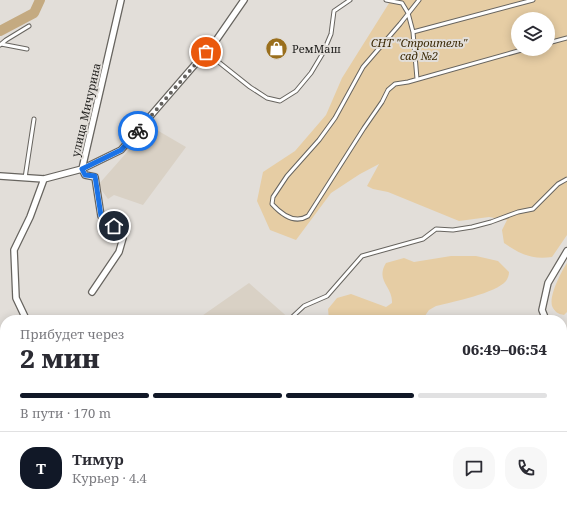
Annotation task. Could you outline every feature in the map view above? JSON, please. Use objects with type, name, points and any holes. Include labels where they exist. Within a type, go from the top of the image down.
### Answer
[{"type":"street","name":"улица Мичурина","points":[[92,292],[119,252],[123,238],[120,229],[105,221],[101,216],[95,176],[85,175],[82,169],[121,0]]},
{"type":"street","points":[[0,176],[44,179],[82,169],[121,150],[217,39],[244,0]]},
{"type":"street","points":[[24,315],[16,298],[14,250],[30,217],[44,179]]},
{"type":"street","points":[[544,315],[542,310],[548,283],[567,252]]},
{"type":"lane","points":[[206,52],[261,95],[267,98],[280,100],[296,90],[311,73],[323,53],[331,34],[334,11],[350,0]]},
{"type":"lane","points":[[386,0],[402,3],[408,14],[413,32],[417,79]]},
{"type":"lane","points":[[419,0],[363,67],[335,118],[287,176],[272,197],[272,204],[276,209],[293,219],[301,220],[308,216],[382,102],[388,90],[395,84],[511,53]]},
{"type":"lane","points":[[413,32],[533,0]]},
{"type":"lane","points":[[0,45],[29,26]]},
{"type":"lane","points":[[555,41],[567,38]]},
{"type":"lane","points":[[0,45],[27,50]]},
{"type":"lane","points":[[25,178],[34,119]]},
{"type":"lane","points":[[294,315],[304,306],[327,296],[362,256],[423,239],[436,229],[452,230],[472,226],[491,222],[518,212],[533,209],[558,184],[567,179]]},
{"type":"shaded area","points":[[150,126],[186,147],[143,205],[114,195],[108,199],[98,185]]},
{"type":"shaded area","points":[[249,283],[285,315],[203,315]]},
{"type":"green space","name":"СНТ \"Строитель\" сад №2","points":[[391,0],[567,0],[567,235],[552,257],[538,258],[526,255],[504,243],[502,230],[507,220],[489,217],[459,221],[388,192],[373,189],[367,186],[379,164],[360,174],[331,193],[296,240],[270,230],[257,201],[263,172],[295,151],[326,115],[342,78]]},
{"type":"green space","points":[[451,256],[476,256],[498,261],[509,272],[506,281],[501,285],[484,293],[436,306],[429,310],[426,315],[329,315],[328,309],[337,298],[351,294],[386,307],[392,303],[392,297],[382,274],[386,263],[404,258],[414,262]]},
{"type":"green space","points":[[567,263],[567,312],[564,315],[554,310],[552,298],[558,279]]},
{"type":"waterway","points":[[0,31],[34,13],[40,0]]},
{"type":"way so far","points":[[138,131],[206,52]]},
{"type":"place","name":"РемМаш","points":[[277,49]]},
{"type":"route","points":[[114,226],[105,221],[101,216],[95,176],[85,175],[82,169],[121,150],[138,131]]}]
